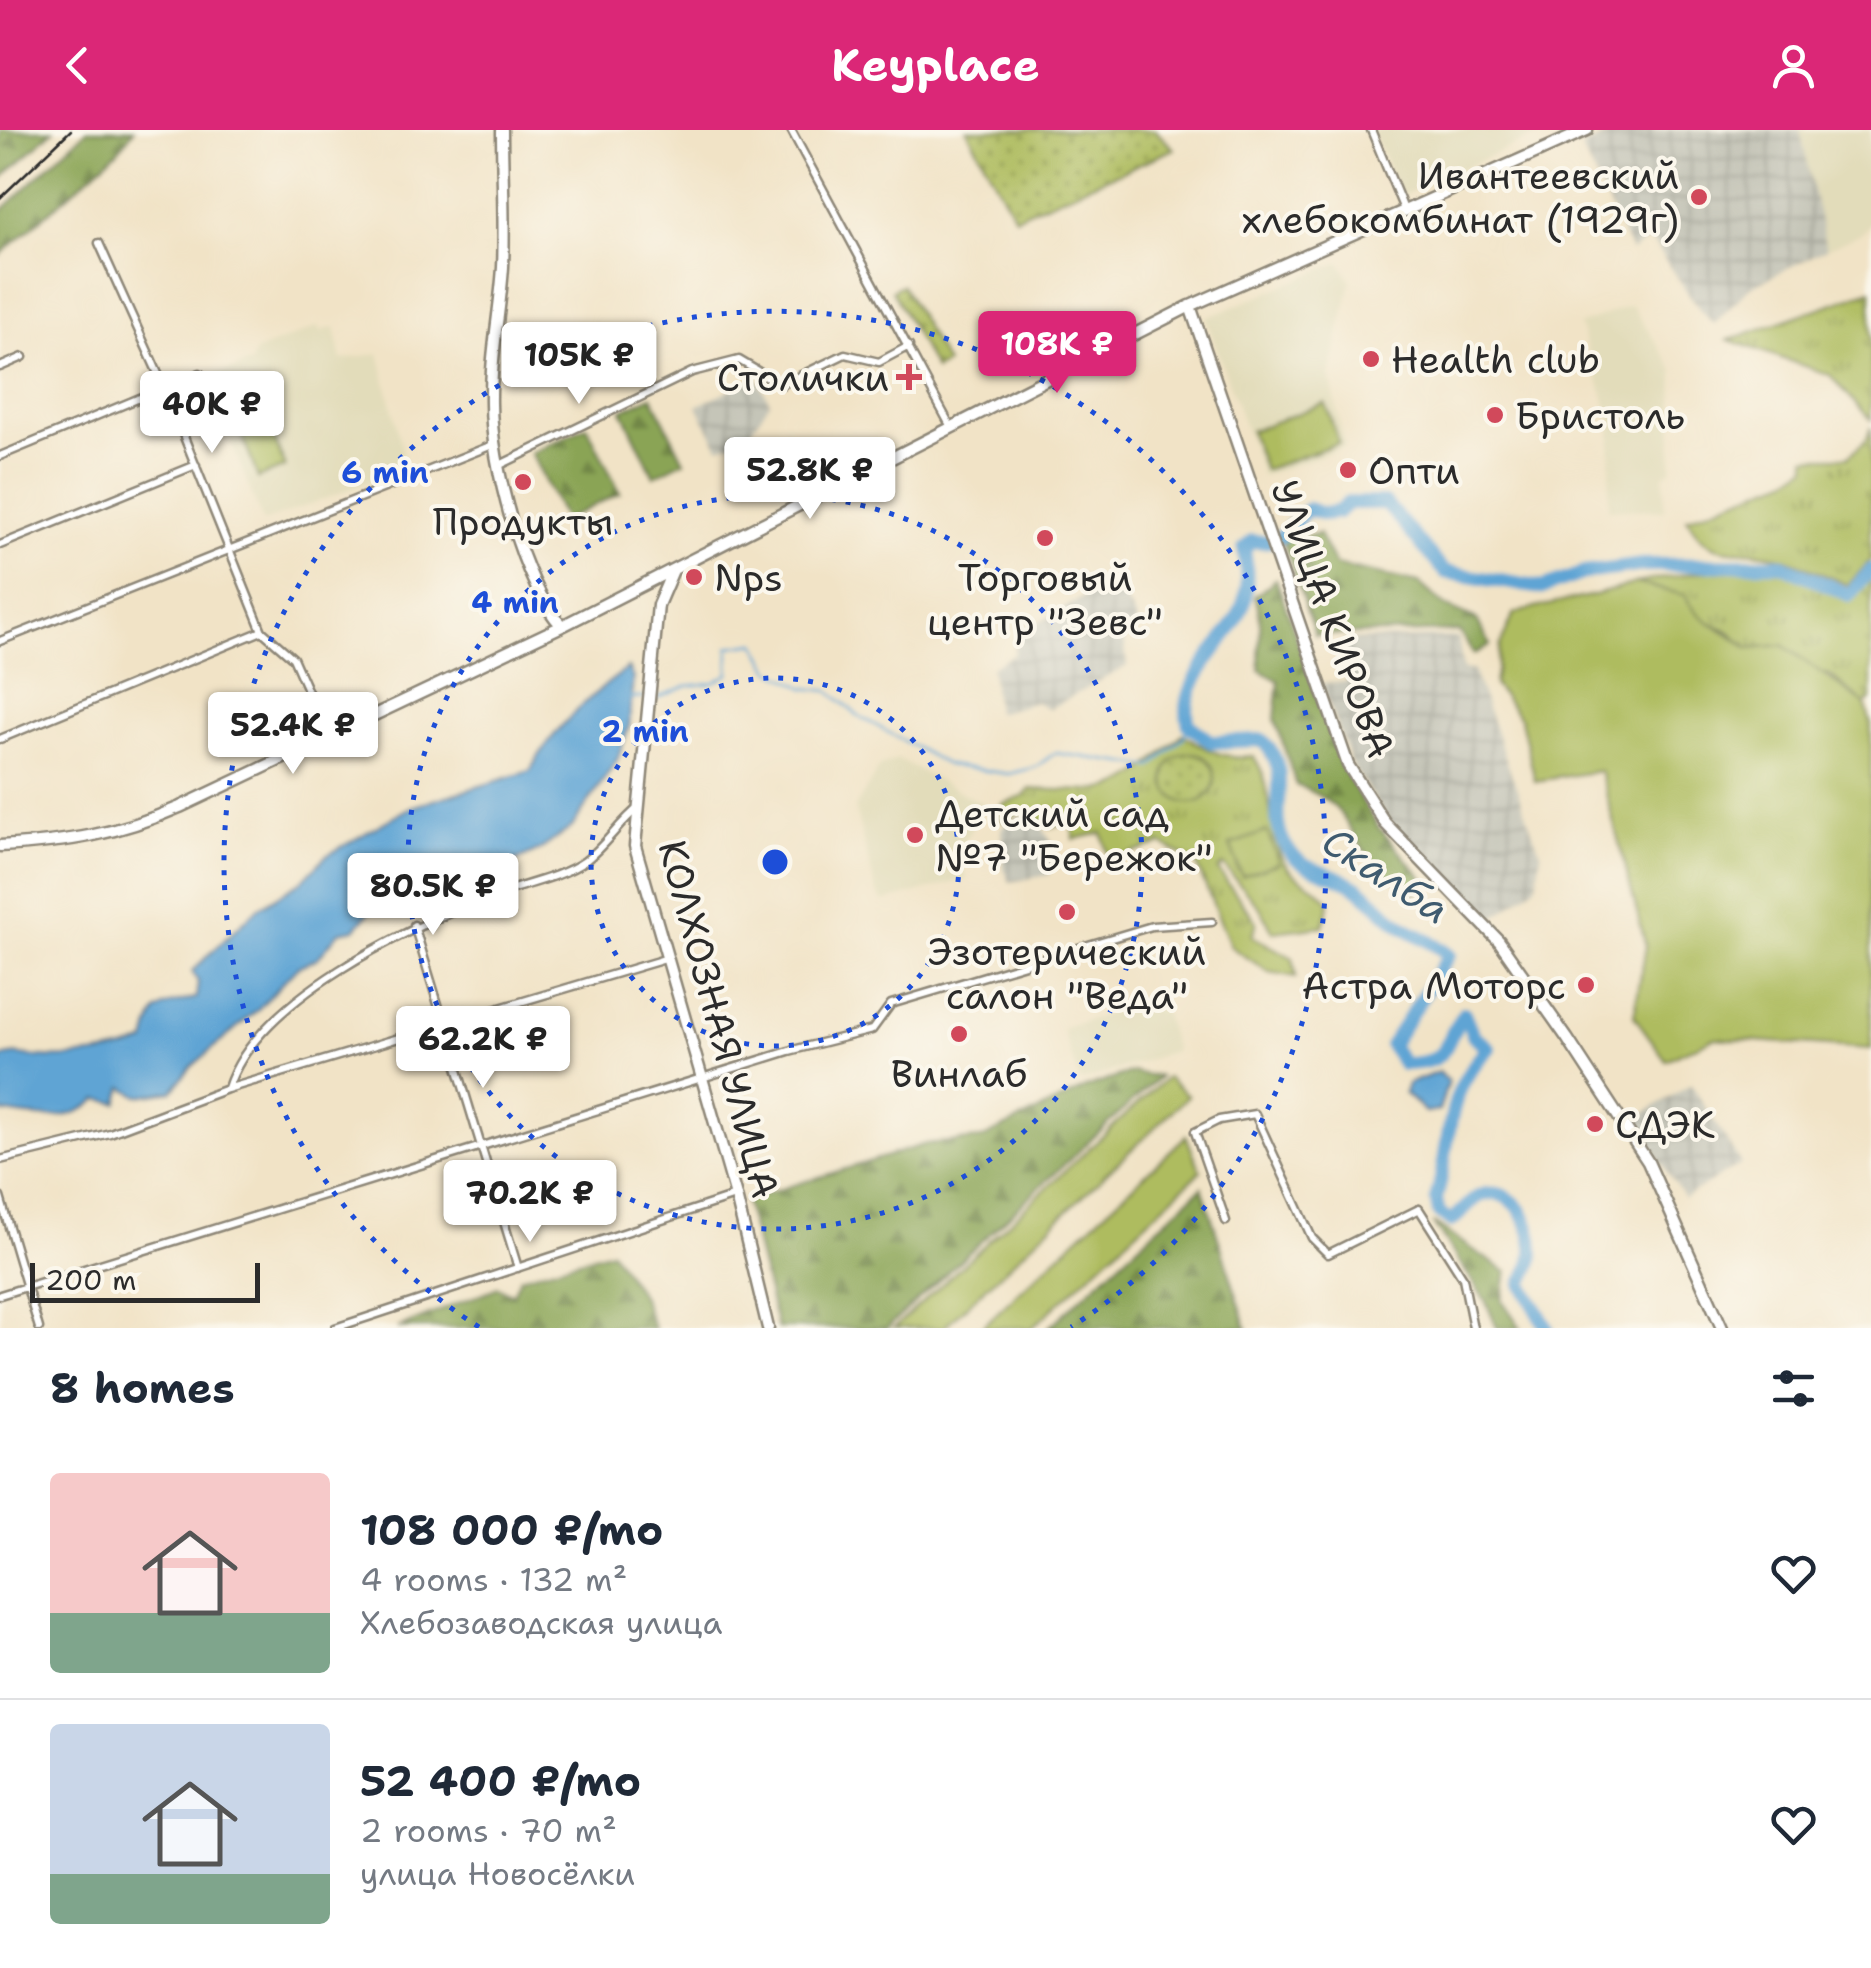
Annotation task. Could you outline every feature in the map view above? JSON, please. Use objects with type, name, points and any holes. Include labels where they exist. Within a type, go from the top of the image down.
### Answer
[{"type":"street","points":[[502,130],[502,268],[490,407],[500,465],[526,561],[544,601],[562,626]]},
{"type":"street","points":[[791,130],[952,428]]},
{"type":"street","points":[[1371,130],[1405,212]]},
{"type":"street","points":[[0,846],[81,841],[117,832],[329,738],[562,626],[1190,306],[1587,130]]},
{"type":"street","points":[[99,243],[164,387],[262,631],[293,658],[329,738]]},
{"type":"street","name":"УЛИЦА КИРОВА","points":[[1190,306],[1348,765],[1386,823],[1499,941],[1567,1038],[1648,1162],[1722,1328]]},
{"type":"street","points":[[500,465],[675,380],[738,360],[780,384],[845,354],[879,362],[909,346]]},
{"type":"street","points":[[0,367],[23,357]]},
{"type":"street","points":[[0,456],[200,373]]},
{"type":"street","points":[[0,641],[496,444]]},
{"type":"street","points":[[0,545],[196,465]]},
{"type":"street","name":"КОЛХОЗНАЯ УЛИЦА","points":[[673,569],[658,605],[635,846],[664,958],[736,1196],[768,1328]]},
{"type":"street","points":[[644,584],[658,605]]},
{"type":"street","points":[[0,739],[262,631]]},
{"type":"street","points":[[227,1089],[236,1063],[291,1006],[375,946],[414,925],[584,862],[639,808]]},
{"type":"street","points":[[0,1295],[701,1078],[872,1030],[891,1004],[909,998],[1152,926],[1212,922]]},
{"type":"street","points":[[414,925],[518,1268]]},
{"type":"street","points":[[0,1160],[110,1133],[227,1089],[664,958]]},
{"type":"street","points":[[1226,1221],[1195,1132],[1219,1120],[1255,1114],[1312,1238],[1328,1254],[1419,1209],[1464,1278],[1474,1328]]},
{"type":"street","points":[[334,1328],[736,1196]]},
{"type":"street","points":[[0,1197],[39,1328]]},
{"type":"shaded area","points":[[1372,130],[1549,130],[1401,196]]},
{"type":"shaded area","points":[[1619,130],[1800,130],[1826,249],[1749,288],[1714,324],[1650,239],[1631,251],[1581,148]]},
{"type":"shaded area","points":[[1800,130],[1871,130],[1871,224],[1862,233],[1826,249]]},
{"type":"shaded area","points":[[1340,262],[1351,281],[1330,376],[1345,447],[1262,476],[1206,318]]},
{"type":"shaded area","points":[[1631,305],[1674,370],[1672,469],[1664,475],[1664,510],[1608,509],[1612,420],[1579,325]]},
{"type":"shaded area","points":[[319,326],[321,331],[335,327],[342,360],[379,353],[407,468],[263,522],[205,378],[251,363],[255,352]]},
{"type":"shaded area","points":[[756,376],[770,402],[744,440],[719,447],[697,406]]},
{"type":"shaded area","points":[[1115,580],[1137,621],[1132,635],[1124,639],[1127,666],[1049,709],[1036,702],[996,713],[991,667],[1014,654],[1016,635]]},
{"type":"shaded area","points":[[1458,637],[1463,670],[1473,670],[1541,854],[1536,886],[1487,923],[1389,822],[1351,764],[1321,683],[1347,682],[1343,640]]},
{"type":"shaded area","name":"Детский сад №7 \"Бережок\"","points":[[898,759],[985,805],[953,861],[956,871],[964,870],[967,879],[883,902],[876,891],[855,808],[880,766]]},
{"type":"shaded area","points":[[1025,814],[1041,825],[1057,850],[1049,875],[1010,882],[1003,866],[1002,827]]},
{"type":"shaded area","points":[[1143,1002],[1164,1013],[1175,1051],[1080,1082],[1062,1029]]},
{"type":"shaded area","points":[[1691,1084],[1741,1164],[1684,1198],[1633,1120]]},
{"type":"green space","points":[[0,130],[53,130],[0,180]]},
{"type":"green space","points":[[87,130],[134,130],[117,152],[0,255],[0,212]]},
{"type":"green space","points":[[967,130],[1155,130],[1174,149],[1015,217]]},
{"type":"green space","points":[[902,285],[946,364],[935,370],[892,290]]},
{"type":"green space","points":[[1871,290],[1871,420],[1830,375],[1729,340]]},
{"type":"green space","points":[[652,396],[684,461],[654,476],[622,410]]},
{"type":"green space","points":[[1325,403],[1339,443],[1264,470],[1250,431]]},
{"type":"green space","points":[[267,419],[285,467],[258,478],[240,429]]},
{"type":"green space","points":[[587,426],[620,493],[564,520],[531,453]]},
{"type":"green space","points":[[1871,427],[1871,560],[1848,585],[1777,556],[1713,546],[1687,518],[1788,479],[1808,466],[1807,457],[1848,457],[1866,440]]},
{"type":"green space","points":[[1319,534],[1335,565],[1419,583],[1445,606],[1477,620],[1490,645],[1474,654],[1459,631],[1315,635],[1283,540]]},
{"type":"green space","points":[[1781,564],[1849,595],[1871,570],[1871,700],[1865,704],[1830,675],[1748,648],[1729,631],[1694,615],[1684,595],[1635,583],[1739,565]]},
{"type":"green space","points":[[1276,579],[1341,766],[1378,827],[1427,882],[1416,894],[1372,860],[1336,809],[1296,785],[1275,719],[1279,681],[1260,670],[1260,624],[1255,596]]},
{"type":"green space","points":[[1635,583],[1685,595],[1704,618],[1748,648],[1783,645],[1865,704],[1871,724],[1871,1049],[1714,1038],[1666,1060],[1634,1016],[1646,946],[1600,771],[1535,781],[1521,719],[1494,685],[1500,646],[1514,614]]},
{"type":"green space","points":[[1183,734],[1216,752],[1253,756],[1265,781],[1274,835],[1284,862],[1330,903],[1323,926],[1273,932],[1261,909],[1223,865],[1218,870],[1257,922],[1252,936],[1293,958],[1296,977],[1269,972],[1231,947],[1196,863],[1162,844],[1109,860],[1102,833],[1074,839],[1071,822],[1050,827],[1025,810],[1002,821],[1002,804],[1023,797],[1030,789],[1101,790],[1129,780]]},
{"type":"green space","points":[[1190,753],[1208,760],[1215,778],[1208,796],[1190,803],[1172,796],[1165,778],[1172,760]]},
{"type":"green space","points":[[1267,831],[1279,863],[1242,876],[1230,845]]},
{"type":"green space","points":[[1133,1072],[1159,1077],[887,1328],[777,1328],[745,1200],[926,1144],[981,1139],[1088,1087]]},
{"type":"green space","points":[[1167,1077],[1188,1096],[943,1328],[894,1328]]},
{"type":"green space","points":[[1186,1136],[1201,1171],[1032,1328],[981,1328]]},
{"type":"green space","points":[[1202,1187],[1247,1328],[1048,1328]]},
{"type":"green space","points":[[1433,1223],[1507,1272],[1502,1300],[1521,1328],[1497,1328],[1485,1300]]},
{"type":"green space","points":[[611,1251],[642,1297],[654,1328],[398,1328],[498,1287],[513,1294],[520,1277]]},
{"type":"water","points":[[628,668],[633,678],[629,727],[617,760],[572,827],[540,850],[473,881],[403,894],[373,908],[355,929],[339,932],[318,958],[297,967],[257,1010],[190,1068],[172,1091],[138,1096],[123,1087],[118,1103],[98,1099],[64,1116],[0,1112],[0,1058],[80,1056],[146,1042],[156,1013],[166,1006],[196,998],[198,982],[192,971],[257,909],[302,881],[326,856],[411,807],[530,771],[573,714]]},
{"type":"water","points":[[1439,1072],[1448,1081],[1439,1111],[1425,1112],[1404,1093],[1407,1084]]},
{"type":"waterway","name":"Скалба","points":[[1547,1328],[1522,1284],[1533,1249],[1523,1213],[1506,1197],[1482,1195],[1451,1221],[1439,1213],[1436,1199],[1456,1101],[1463,1083],[1489,1048],[1473,1035],[1464,1013],[1444,1050],[1430,1060],[1403,1064],[1391,1045],[1449,955],[1402,926],[1356,886],[1293,855],[1280,834],[1278,767],[1262,740],[1211,742],[1189,725],[1187,709],[1195,680],[1243,605],[1244,549],[1252,541],[1280,537],[1309,509],[1323,514],[1338,512],[1348,503],[1385,503],[1445,572],[1542,588],[1584,573],[1643,565],[1781,564],[1849,595],[1871,570]]},
{"type":"waterway","points":[[655,699],[687,686],[713,683],[729,674],[729,647],[756,643],[771,670],[805,688],[829,691],[859,716],[947,765],[1009,774],[1036,767],[1055,753],[1152,767],[1183,738],[1189,725]]},
{"type":"waterway","points":[[630,698],[647,698]]},
{"type":"railway","points":[[0,198],[71,130]]},
{"type":"place","name":"Ивантеевский хлебокомбинат (1929г)","points":[[1699,197]]},
{"type":"place","name":"Health club","points":[[1371,359]]},
{"type":"place","name":"Столички","points":[[909,377]]},
{"type":"place","name":"Бристоль","points":[[1495,415]]},
{"type":"place","name":"Опти","points":[[1348,470]]},
{"type":"place","name":"Продукты","points":[[523,482]]},
{"type":"place","name":"Торговый центр \"Зевс\"","points":[[1045,538]]},
{"type":"place","name":"Nps","points":[[694,577]]},
{"type":"place","name":"Детский сад №7 \"Бережок\"","points":[[915,835]]},
{"type":"place","name":"Эзотерический салон \"Веда\"","points":[[1067,912]]},
{"type":"place","name":"Астра Моторс","points":[[1586,985]]},
{"type":"place","name":"Винлаб","points":[[959,1034]]},
{"type":"place","name":"СДЭК","points":[[1595,1124]]}]
